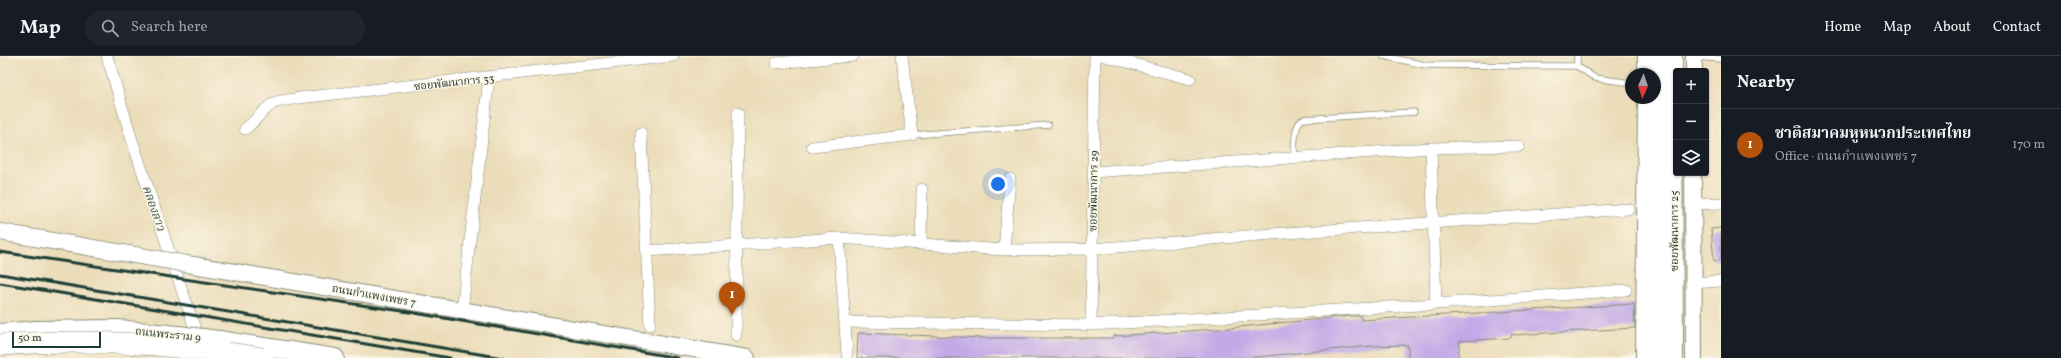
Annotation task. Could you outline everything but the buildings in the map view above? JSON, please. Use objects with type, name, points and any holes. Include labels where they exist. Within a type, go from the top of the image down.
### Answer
[{"type":"highway","points":[[0,345],[36,342],[117,342],[262,358]]},
{"type":"main road","points":[[1646,56],[1646,68]]},
{"type":"main road","name":"ซอยพัฒนาการ 25","points":[[1659,358],[1660,56]]},
{"type":"main road","name":"ซอยพัฒนาการ 25","points":[[1674,56],[1675,358]]},
{"type":"main road","points":[[1644,358],[1646,104]]},
{"type":"main road","name":"ซอยพัฒนาการ 25","points":[[1693,176],[1692,283],[1694,358]]},
{"type":"main road","name":"ถนนกำแพงเพชร 7","points":[[0,232],[747,358]]},
{"type":"main road","name":"ถนนพระราม 9","points":[[0,333],[36,330],[117,329],[219,340],[335,358]]},
{"type":"street","points":[[107,56],[132,140],[204,358]]},
{"type":"street","name":"ซอยพัฒนาการ 33","points":[[245,129],[256,121],[264,110],[275,102],[673,56]]},
{"type":"street","points":[[776,63],[853,56]]},
{"type":"street","points":[[812,147],[912,135],[902,56]]},
{"type":"street","name":"ซอยพัฒนาการ 29","points":[[1091,325],[1095,56]]},
{"type":"street","points":[[1104,56],[1190,79]]},
{"type":"street","points":[[462,310],[489,78]]},
{"type":"street","points":[[736,335],[738,113]]},
{"type":"street","points":[[641,133],[650,325]]},
{"type":"street","points":[[1094,172],[1294,156],[1432,148],[1519,146]]},
{"type":"street","points":[[1432,148],[1436,304]]},
{"type":"street","points":[[1004,250],[1010,179]]},
{"type":"street","points":[[921,244],[922,189]]},
{"type":"street","points":[[1693,204],[1721,203]]},
{"type":"street","points":[[647,251],[839,238],[1004,250],[1092,249],[1629,209]]},
{"type":"street","points":[[839,238],[847,354]]},
{"type":"street","points":[[1692,283],[1721,281]]},
{"type":"street","points":[[845,322],[1091,325],[1436,304],[1626,290]]},
{"type":"lane","points":[[1383,56],[1425,65],[1577,66],[1595,78],[1625,81]]},
{"type":"lane","points":[[1576,56],[1577,66]]},
{"type":"lane","points":[[1694,61],[1721,59]]},
{"type":"lane","points":[[1294,156],[1297,128],[1300,121],[1304,119],[1414,112]]},
{"type":"lane","points":[[912,135],[1048,126]]},
{"type":"railway","points":[[0,252],[409,312],[678,358]]},
{"type":"railway","points":[[0,274],[503,358]]},
{"type":"railway","points":[[0,283],[450,358]]},
{"type":"place","name":"ชาติสมาคมหูหนวกประเทศไทย","points":[[732,315]]},
{"type":"water label","name":"คลองลาว","points":[[154,208]]}]
